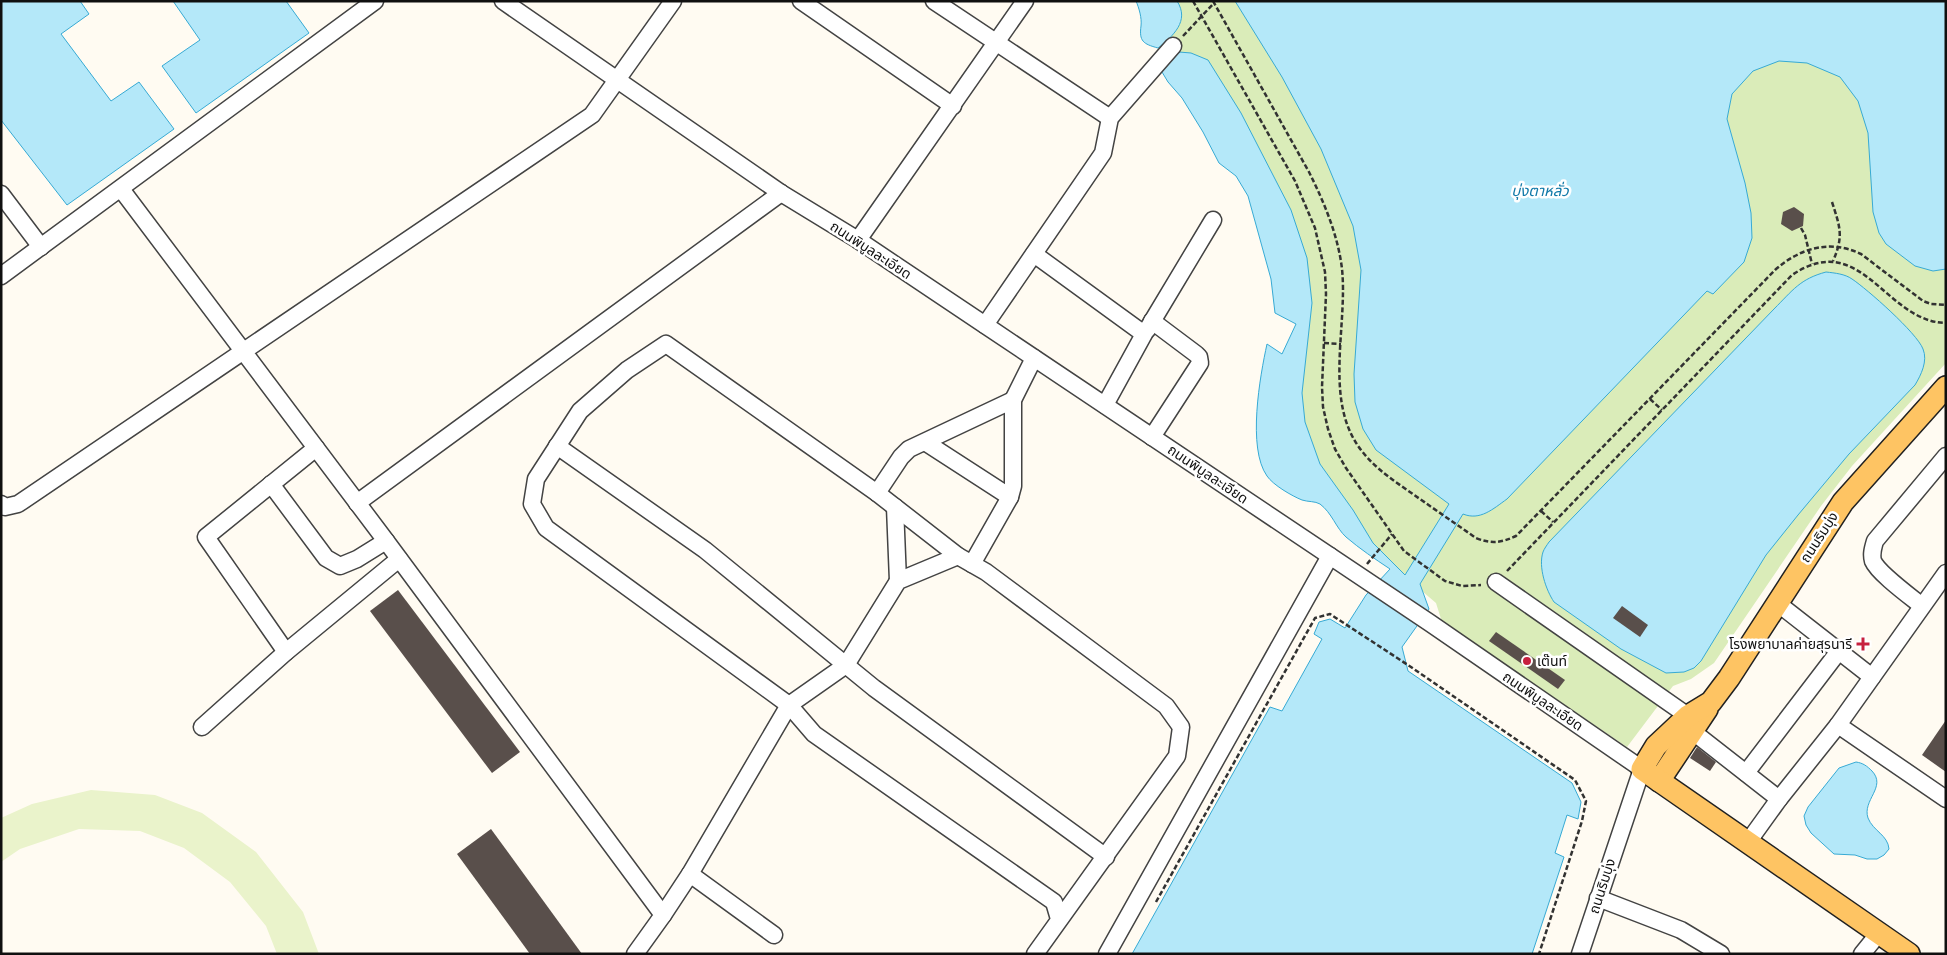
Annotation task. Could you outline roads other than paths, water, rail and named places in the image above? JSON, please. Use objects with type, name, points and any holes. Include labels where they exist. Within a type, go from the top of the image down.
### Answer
[{"type":"main road","name":"ถนนริมบุ่ง","points":[[1642,769],[1656,746],[1690,723],[1711,702],[1729,678],[1776,602],[1843,502],[1946,386]]},
{"type":"main road","name":"ถนนริมบุ่ง","points":[[1659,781],[1690,723]]},
{"type":"main road","name":"ถนนพิบูลละเอียด","points":[[1642,769],[1909,954]]},
{"type":"street","points":[[1,276],[375,1]]},
{"type":"street","points":[[1,504],[5,507],[18,504],[592,115],[673,1]]},
{"type":"street","points":[[801,1],[952,106]]},
{"type":"street","points":[[934,1],[1110,118]]},
{"type":"street","points":[[858,240],[1025,1]]},
{"type":"street","name":"ถนนพิบูลละเอียด","points":[[507,2],[781,193],[858,240],[1430,623],[1642,769]]},
{"type":"street","points":[[985,325],[1103,153],[1110,118],[1173,46]]},
{"type":"street","points":[[121,189],[663,915]]},
{"type":"street","points":[[357,503],[781,193]]},
{"type":"street","points":[[1,194],[41,247]]},
{"type":"street","points":[[1105,406],[1148,327],[1213,220]]},
{"type":"street","points":[[1034,254],[1148,327],[1199,357],[1200,363],[1152,437]]},
{"type":"street","points":[[1035,954],[1176,756],[1181,728],[1166,706],[986,572],[965,560],[877,493],[666,344],[627,370],[580,412],[536,479],[532,504],[546,528],[789,705],[814,734],[1054,902],[1059,919]]},
{"type":"street","points":[[898,581],[965,560],[1010,497],[1013,486],[1013,400],[1034,358]]},
{"type":"street","points":[[877,493],[901,456],[909,449],[1013,400]]},
{"type":"street","points":[[925,442],[1010,497]]},
{"type":"street","points":[[558,446],[705,550],[874,688],[1106,856]]},
{"type":"street","points":[[286,652],[206,537],[316,448]]},
{"type":"street","points":[[1922,606],[1883,572],[1874,562],[1872,554],[1875,542],[1946,456]]},
{"type":"street","points":[[271,484],[326,558],[340,566],[357,559],[386,542]]},
{"type":"street","points":[[635,954],[690,874],[789,705],[846,665],[898,581],[894,507]]},
{"type":"street","points":[[1107,954],[1330,556]]},
{"type":"street","points":[[202,727],[286,652],[399,559]]},
{"type":"street","points":[[1748,842],[1838,725],[1946,573]]},
{"type":"street","points":[[1496,582],[1690,723],[1746,774],[1780,800]]},
{"type":"street","points":[[1776,602],[1872,677]]},
{"type":"street","points":[[1746,774],[1839,651]]},
{"type":"street","points":[[1838,725],[1945,796]]},
{"type":"street","name":"ถนนริมบุ่ง","points":[[1580,954],[1642,769]]},
{"type":"street","points":[[690,874],[774,935]]},
{"type":"street","points":[[1598,898],[1681,930],[1721,954]]},
{"type":"street","points":[[1862,954],[1880,933]]},
{"type":"water","points":[[1,1],[80,1],[89,14],[61,34],[111,101],[139,82],[174,129],[67,205],[1,120]]},
{"type":"water","points":[[173,1],[286,1],[309,33],[196,113],[162,66],[200,40]]},
{"type":"water","points":[[1136,1],[1177,1],[1181,8],[1182,15],[1178,28],[1158,48],[1143,41],[1141,35],[1141,16]]},
{"type":"water","name":"บุ่งตาหลั่ว","points":[[1235,1],[1946,1],[1946,269],[1933,271],[1915,266],[1886,244],[1879,233],[1873,212],[1868,133],[1858,101],[1840,77],[1807,63],[1779,61],[1753,71],[1732,94],[1727,119],[1745,183],[1751,213],[1752,238],[1744,262],[1713,294],[1707,291],[1507,499],[1481,515],[1469,516],[1463,514],[1420,584],[1429,609],[1402,647],[1408,671],[1572,783],[1581,802],[1578,819],[1567,815],[1555,853],[1564,857],[1532,954],[1132,954],[1270,707],[1282,711],[1322,639],[1314,634],[1319,622],[1330,619],[1345,628],[1366,595],[1390,569],[1346,537],[1320,504],[1304,501],[1274,483],[1267,476],[1261,464],[1256,430],[1261,374],[1267,344],[1282,354],[1296,324],[1275,313],[1271,279],[1248,196],[1236,176],[1219,163],[1182,98],[1162,72],[1167,62],[1179,52],[1191,53],[1208,60],[1241,113],[1291,210],[1307,258],[1312,303],[1302,393],[1305,422],[1320,464],[1353,510],[1373,543],[1405,575],[1449,504],[1376,450],[1363,429],[1355,402],[1354,374],[1361,270],[1353,226],[1321,149],[1282,77]]},
{"type":"water","points":[[1826,272],[1849,277],[1869,292],[1902,322],[1923,349],[1925,358],[1921,372],[1915,385],[1849,454],[1766,555],[1701,661],[1694,668],[1684,672],[1666,673],[1621,649],[1554,602],[1548,591],[1542,571],[1543,551],[1549,542],[1792,291],[1810,278]]},
{"type":"water","points":[[1856,762],[1867,766],[1876,777],[1876,788],[1868,805],[1868,818],[1886,840],[1889,849],[1877,859],[1834,854],[1811,833],[1806,825],[1804,816],[1808,807],[1839,768]]},
{"type":"place","name":"โรงพยาบาลค่ายสุรนารี","points":[[1863,644]]},
{"type":"place","name":"เต๊นท์","points":[[1527,661]]}]
